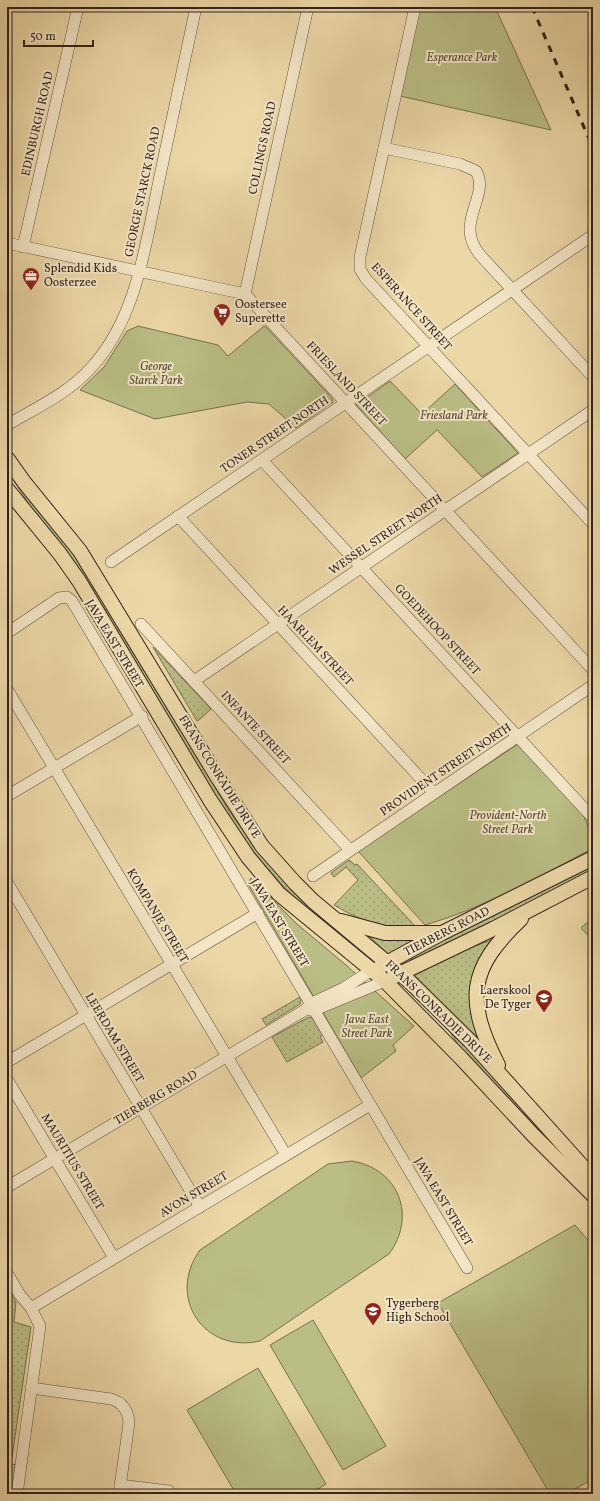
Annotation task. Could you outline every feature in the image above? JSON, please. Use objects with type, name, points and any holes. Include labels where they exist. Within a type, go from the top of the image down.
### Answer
[{"type":"main road","name":"FRANS CONRADIE DRIVE","points":[[7,458],[24,482],[87,561],[252,832],[295,884],[388,963],[445,1016],[506,1080],[593,1178]]},
{"type":"main road","name":"FRANS CONRADIE DRIVE","points":[[7,489],[60,554],[79,580],[210,800],[248,857],[284,898],[385,981],[461,1058],[533,1135],[593,1195]]},
{"type":"main road","name":"TIERBERG ROAD","points":[[372,970],[388,963],[442,933],[593,858]]},
{"type":"main road","name":"TIERBERG ROAD","points":[[385,981],[493,929],[593,877]]},
{"type":"main road","points":[[506,1080],[480,1025],[476,1007],[477,986],[486,959],[494,946],[535,906]]},
{"type":"main road","points":[[335,919],[385,933],[442,933]]},
{"type":"street","name":"EDINBURGH ROAD","points":[[23,247],[78,7]]},
{"type":"street","name":"GEORGE STARCK ROAD","points":[[7,425],[58,396],[77,382],[91,368],[120,323],[138,273],[196,7]]},
{"type":"street","name":"COLLINGS ROAD","points":[[245,294],[308,7]]},
{"type":"street","name":"ESPERANCE STREET","points":[[415,7],[360,257],[360,269],[366,279],[593,524]]},
{"type":"street","points":[[384,148],[460,164],[476,171],[478,188],[469,230],[469,236],[475,249],[593,377]]},
{"type":"street","name":"TONER STREET NORTH","points":[[111,562],[593,235]]},
{"type":"street","points":[[7,243],[138,273],[245,294]]},
{"type":"street","name":"FRIESLAND STREET","points":[[245,294],[593,670]]},
{"type":"street","name":"WESSEL STREET NORTH","points":[[194,681],[593,410]]},
{"type":"street","name":"GOEDEHOOP STREET","points":[[262,460],[593,818]]},
{"type":"street","name":"HAARLEM STREET","points":[[178,516],[434,793]]},
{"type":"street","name":"JAVA EAST STREET","points":[[7,632],[59,598],[64,596],[72,601],[142,716],[258,913],[311,1008],[467,1268]]},
{"type":"street","name":"INFANTE STREET","points":[[141,624],[350,850]]},
{"type":"street","name":"PROVIDENT STREET NORTH","points":[[313,876],[593,685]]},
{"type":"street","name":"KOMPANJE STREET","points":[[7,689],[286,1156]]},
{"type":"street","points":[[7,796],[142,716]]},
{"type":"street","name":"LEERDAM STREET","points":[[7,882],[200,1207]]},
{"type":"street","points":[[7,1062],[258,913]]},
{"type":"street","name":"TIERBERG ROAD","points":[[7,1187],[226,1056],[311,1008],[372,970]]},
{"type":"street","name":"TIERBERG ROAD","points":[[311,1008],[385,981]]},
{"type":"street","name":"MAURITIUS STREET","points":[[7,1079],[114,1258]]},
{"type":"street","name":"AVON STREET","points":[[31,1308],[370,1105]]},
{"type":"street","points":[[7,1273],[20,1295],[37,1318],[40,1329],[16,1494]]},
{"type":"street","points":[[31,1388],[111,1399],[122,1405],[127,1413],[128,1423],[119,1490],[169,1491]]},
{"type":"green space","name":"Esperance Park","points":[[419,7],[495,7],[551,130],[400,96]]},
{"type":"green space","name":"George Starck Park","points":[[138,326],[218,345],[228,356],[264,326],[332,398],[333,402],[296,428],[269,404],[247,402],[155,419],[80,390],[104,367],[127,331]]},
{"type":"green space","name":"Friesland Park","points":[[390,381],[422,414],[455,384],[518,453],[482,477],[437,430],[405,459],[356,405]]},
{"type":"green space","points":[[7,470],[83,566],[239,825],[262,854],[324,922],[312,913],[280,883],[242,838]]},
{"type":"green space","points":[[153,647],[211,709],[199,720],[197,721]]},
{"type":"green space","name":"Provident-North Street Park","points":[[518,744],[583,814],[593,839],[593,848],[532,881],[490,901],[425,925],[358,851]]},
{"type":"green space","points":[[349,860],[355,865],[357,864],[416,927],[392,926],[373,923],[334,905],[358,880],[346,867],[334,877],[331,873]]},
{"type":"green space","points":[[593,864],[593,870],[408,963],[414,955]]},
{"type":"green space","name":"Java East Street Park","points":[[251,878],[297,924],[346,965],[414,1026],[393,1045],[396,1051],[361,1078],[248,884]]},
{"type":"green space","points":[[593,917],[593,941],[581,928]]},
{"type":"green space","points":[[370,936],[420,937],[388,954]]},
{"type":"green space","points":[[491,940],[483,955],[482,1044],[413,976],[459,952]]},
{"type":"green space","points":[[300,997],[300,1004],[266,1025],[262,1019]]},
{"type":"green space","points":[[309,1017],[312,1018],[323,1035],[320,1037],[323,1042],[287,1062],[272,1037]]},
{"type":"green space","points":[[445,1024],[572,1163],[570,1165],[461,1049]]},
{"type":"green space","points":[[352,1161],[368,1166],[382,1174],[392,1184],[399,1196],[402,1210],[402,1225],[389,1254],[260,1341],[240,1343],[222,1339],[207,1330],[196,1318],[189,1303],[187,1286],[191,1268],[200,1250],[328,1164]]},
{"type":"green space","points":[[575,1225],[593,1246],[593,1479],[566,1494],[550,1494],[438,1303]]},
{"type":"green space","points":[[7,1287],[16,1302],[14,1322],[31,1327],[11,1464],[7,1463]]},
{"type":"green space","points":[[313,1320],[386,1446],[343,1470],[270,1345]]},
{"type":"green space","points":[[258,1368],[326,1484],[310,1494],[236,1494],[187,1410]]},
{"type":"green space","points":[[7,1463],[16,1465],[12,1494],[7,1494]]},
{"type":"railway","points":[[532,7],[593,148]]},
{"type":"place","name":"Splendid Kids Oosterzee","points":[[31,291]]},
{"type":"place","name":"Oostersee Superette","points":[[222,327]]},
{"type":"place","name":"Laerskool De Tyger","points":[[544,1013]]},
{"type":"place","name":"Tygerberg High School","points":[[373,1326]]}]
